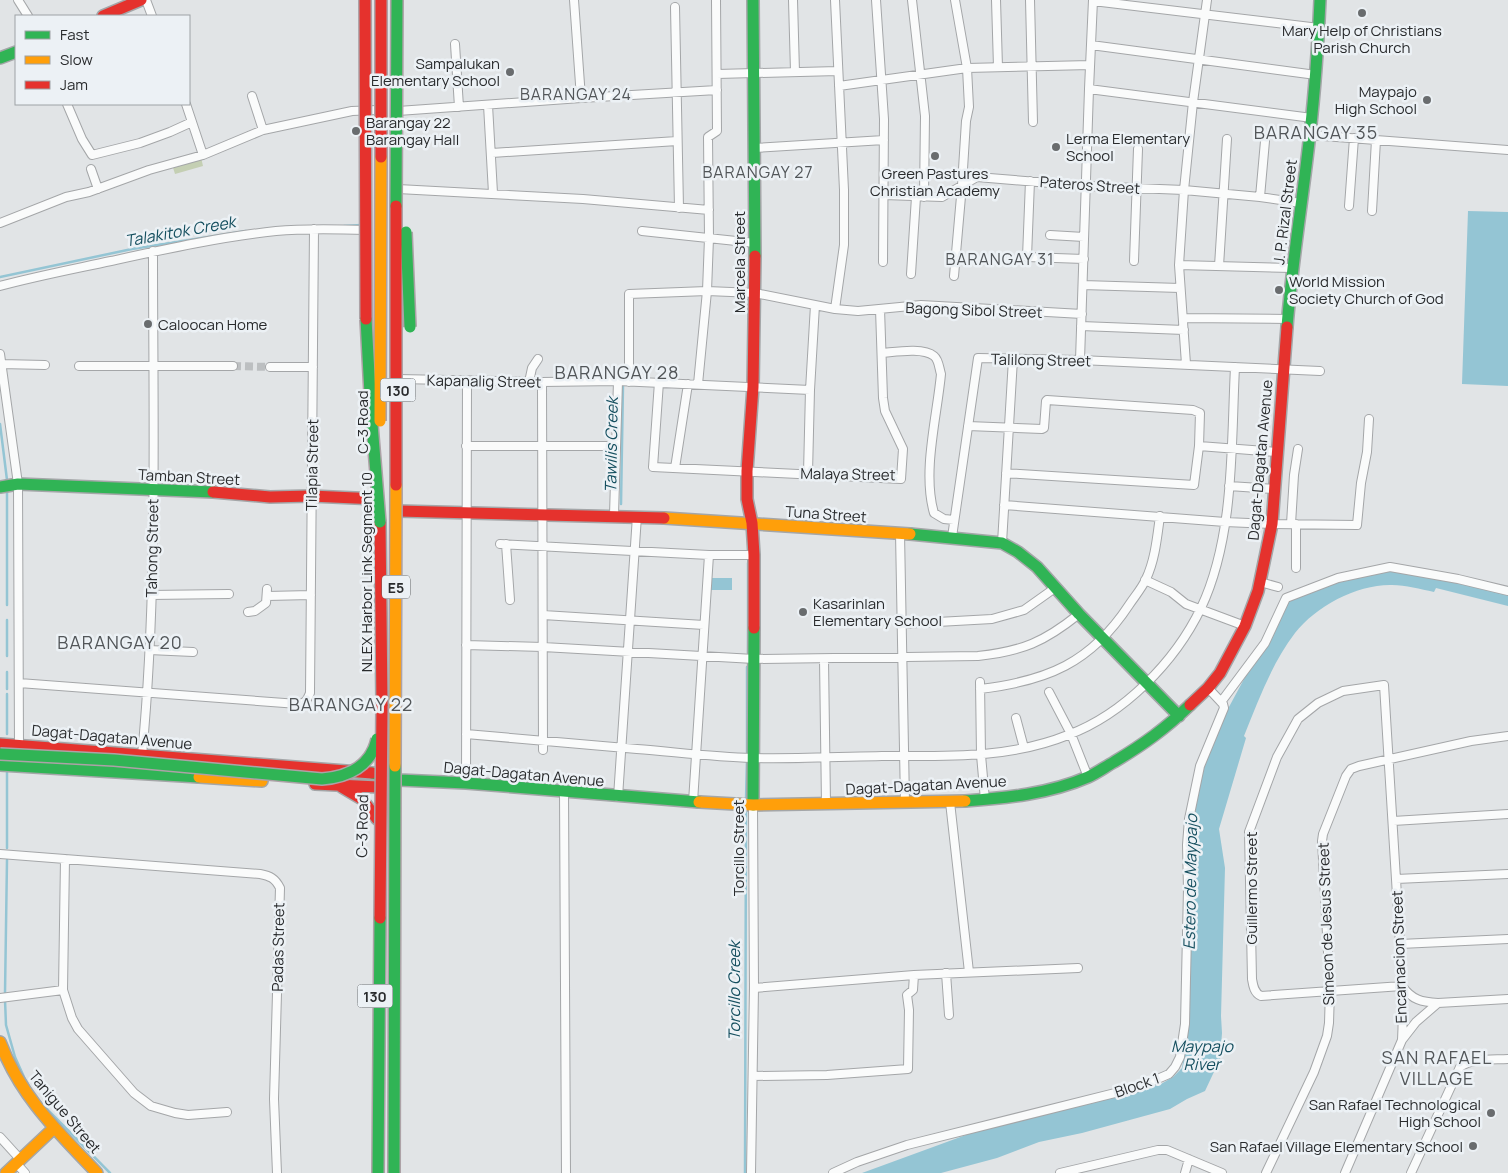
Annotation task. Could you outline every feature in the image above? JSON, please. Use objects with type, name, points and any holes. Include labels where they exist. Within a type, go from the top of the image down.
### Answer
[{"type":"main road","points":[[105,15],[141,0]]},
{"type":"main road","points":[[365,0],[367,337],[380,522]]},
{"type":"main road","name":"NLEX Harbor Link Segment 10","points":[[377,1173],[382,706],[380,0]]},
{"type":"main road","name":"C-3 Road","points":[[377,1173],[377,110],[380,0]]},
{"type":"main road","name":"NLEX Harbor Link Segment 10","points":[[394,1173],[398,0]]},
{"type":"main road","name":"Marcela Street","points":[[752,523],[747,499],[747,471],[753,387],[755,293],[753,0]]},
{"type":"main road","name":"J. P. Rizal Street","points":[[1283,369],[1292,268],[1312,118],[1320,0]]},
{"type":"main road","points":[[0,58],[15,52]]},
{"type":"main road","points":[[398,114],[410,326]]},
{"type":"main road","name":"130","points":[[398,114],[399,1173]]},
{"type":"main road","name":"Dagat-Dagatan Avenue","points":[[0,744],[378,773],[399,780],[466,783],[753,806],[950,802],[1013,797],[1048,790],[1088,777],[1146,743],[1179,716],[1208,688],[1220,673],[1246,626],[1260,582],[1272,524],[1283,369]]},
{"type":"main road","name":"Tamban Street","points":[[9,486],[230,493],[270,497],[311,496],[377,499]]},
{"type":"main road","name":"Tuna Street","points":[[399,511],[637,516],[900,533],[1002,543],[1018,552],[1033,564],[1179,716]]},
{"type":"main road","name":"Torcillo Street","points":[[752,523],[754,555],[753,806]]},
{"type":"main road","points":[[0,754],[115,761],[331,779],[347,775],[362,767],[370,759],[376,748],[382,706]]},
{"type":"main road","points":[[340,770],[358,764],[370,754],[378,743]]},
{"type":"main road","name":"Dagat-Dagatan Avenue","points":[[0,765],[378,788],[399,780]]},
{"type":"main road","points":[[340,786],[358,795],[368,804],[377,819]]},
{"type":"main road","name":"Tanigue Street","points":[[0,1042],[13,1074],[30,1100],[97,1173]]},
{"type":"main road","points":[[6,1173],[54,1128]]},
{"type":"street","points":[[18,0],[27,15]]},
{"type":"street","points":[[146,0],[152,15]]},
{"type":"street","points":[[574,0],[581,98]]},
{"type":"street","points":[[698,384],[707,291],[709,238],[708,137],[717,132],[716,0]]},
{"type":"street","points":[[793,0],[795,72]]},
{"type":"street","points":[[835,0],[842,143],[844,245],[835,309]]},
{"type":"street","points":[[876,0],[884,140],[883,262]]},
{"type":"street","points":[[911,274],[920,197],[925,116],[912,0]]},
{"type":"street","points":[[954,0],[967,68],[969,106],[966,120],[954,276]]},
{"type":"street","points":[[996,0],[998,67]]},
{"type":"street","points":[[1030,0],[1033,122]]},
{"type":"street","points":[[1080,360],[1088,89],[1093,0],[1319,28]]},
{"type":"street","points":[[1186,364],[1179,265],[1184,190],[1206,0]]},
{"type":"street","points":[[675,7],[679,208]]},
{"type":"street","points":[[455,44],[459,107]]},
{"type":"street","points":[[1091,45],[1316,75]]},
{"type":"street","points":[[839,86],[967,68],[1090,66]]},
{"type":"street","points":[[717,74],[838,71]]},
{"type":"street","points":[[1088,89],[1312,118]]},
{"type":"street","points":[[398,114],[459,107],[717,90]]},
{"type":"street","points":[[252,96],[263,130]]},
{"type":"street","points":[[67,105],[82,139],[92,155],[140,142],[192,122]]},
{"type":"street","points":[[186,105],[203,155]]},
{"type":"street","points":[[488,105],[493,193]]},
{"type":"street","points":[[0,223],[66,197],[98,189],[149,170],[203,155],[263,130],[352,111],[377,110]]},
{"type":"street","points":[[1310,135],[1508,150]]},
{"type":"street","points":[[1349,206],[1354,138]]},
{"type":"street","points":[[1219,266],[1227,139]]},
{"type":"street","points":[[754,148],[884,140]]},
{"type":"street","points":[[1372,211],[1376,140]]},
{"type":"street","points":[[492,153],[677,141]]},
{"type":"street","points":[[1260,197],[1266,141]]},
{"type":"street","points":[[1134,261],[1138,149]]},
{"type":"street","points":[[91,169],[98,189]]},
{"type":"street","name":"Pateros Street","points":[[884,195],[942,197],[977,176],[1086,186],[1184,190],[1301,203]]},
{"type":"street","points":[[1030,181],[1027,257],[1084,259]]},
{"type":"street","points":[[398,189],[493,193],[709,210]]},
{"type":"street","points":[[0,286],[26,278],[153,251],[248,235],[314,229],[398,231]]},
{"type":"street","name":"Tilapia Street","points":[[148,692],[298,704],[304,703],[310,693],[314,229]]},
{"type":"street","points":[[642,231],[755,243]]},
{"type":"street","points":[[1050,235],[1084,237]]},
{"type":"street","name":"Tahong Street","points":[[142,755],[148,692],[153,490],[153,251]]},
{"type":"street","points":[[1179,265],[1292,268]]},
{"type":"street","points":[[1083,285],[1180,288]]},
{"type":"street","name":"Bagong Sibol Street","points":[[629,382],[629,294],[707,291],[755,293],[835,309],[858,311],[921,305],[1082,314]]},
{"type":"street","points":[[808,473],[815,305]]},
{"type":"street","name":"Malaya Street","points":[[659,382],[653,467],[901,478],[903,450],[885,411],[883,398],[880,309]]},
{"type":"street","points":[[1183,318],[1288,318]]},
{"type":"street","points":[[1081,326],[1184,330]]},
{"type":"street","points":[[882,353],[926,352],[934,356],[938,363],[941,374],[931,449],[930,500],[934,513],[950,519]]},
{"type":"street","points":[[0,354],[19,683],[19,765]]},
{"type":"street","name":"Talilong Street","points":[[952,537],[950,519],[968,426],[978,358],[1186,364],[1320,371]]},
{"type":"street","points":[[529,382],[532,368],[538,359]]},
{"type":"street","points":[[1002,543],[1013,359]]},
{"type":"street","points":[[1,364],[45,365]]},
{"type":"street","points":[[79,366],[233,366]]},
{"type":"street","points":[[466,734],[753,758],[981,755],[1038,746],[1071,734],[1114,711],[1148,682],[1172,655],[1201,608],[1221,549],[1225,522],[1229,486],[1234,366]]},
{"type":"street","points":[[270,367],[312,367]]},
{"type":"street","name":"Kapanalig Street","points":[[398,380],[618,381],[810,390]]},
{"type":"street","points":[[466,783],[467,381]]},
{"type":"street","points":[[614,515],[618,381]]},
{"type":"street","points":[[542,382],[544,513],[543,750]]},
{"type":"street","points":[[675,468],[688,384]]},
{"type":"street","points":[[968,426],[1042,429],[1044,428],[1047,400],[1193,410],[1200,413],[1194,485],[1006,472]]},
{"type":"street","points":[[1004,504],[1225,522],[1357,524],[1360,483],[1367,452],[1369,419]]},
{"type":"street","points":[[466,446],[616,446]]},
{"type":"street","points":[[1198,446],[1277,452]]},
{"type":"street","points":[[1296,568],[1294,475],[1298,449]]},
{"type":"street","points":[[1229,486],[1274,489]]},
{"type":"street","points":[[618,796],[637,516]]},
{"type":"street","points":[[985,800],[981,755],[980,686],[1028,681],[1050,674],[1086,653],[1104,638],[1119,620],[1146,580],[1154,556],[1160,516]]},
{"type":"street","points":[[900,533],[905,803]]},
{"type":"street","points":[[510,600],[503,544],[709,555],[754,555]]},
{"type":"street","points":[[693,802],[709,555]]},
{"type":"street","points":[[1208,688],[1221,702],[1265,643],[1274,620],[1286,598],[1338,578],[1390,567],[1508,592]]},
{"type":"street","points":[[1146,580],[1171,592],[1186,604],[1246,626]]},
{"type":"street","points":[[1260,582],[1278,587]]},
{"type":"street","points":[[901,624],[992,619],[1024,610],[1055,588]]},
{"type":"street","points":[[248,612],[254,611],[265,604],[267,593],[311,595]]},
{"type":"street","points":[[150,595],[229,594]]},
{"type":"street","points":[[466,645],[543,647],[754,659],[978,656],[1026,647],[1049,636],[1080,614]]},
{"type":"street","points":[[544,615],[704,625]]},
{"type":"street","points":[[149,650],[193,652]]},
{"type":"street","points":[[824,659],[826,804]]},
{"type":"street","points":[[19,683],[148,692]]},
{"type":"street","name":"Guillermo Street","points":[[1330,990],[1261,996],[1257,994],[1252,978],[1249,832],[1277,757],[1298,718],[1318,703],[1343,692],[1384,685],[1389,759]]},
{"type":"street","points":[[1049,692],[1071,734],[1088,777]]},
{"type":"street","name":"Block 1","points":[[833,1173],[907,1144],[1139,1087],[1169,1074],[1176,1067],[1180,1057],[1185,1024],[1189,819],[1200,766],[1223,713],[1224,708],[1221,702]]},
{"type":"street","points":[[1016,718],[1024,748]]},
{"type":"street","name":"Simeon de Jesus Street","points":[[1266,1173],[1314,1072],[1327,1036],[1330,990],[1322,834],[1346,776],[1351,769],[1359,766],[1472,741],[1508,736]]},
{"type":"street","name":"Encarnacion Street","points":[[1345,1173],[1402,1040],[1402,986],[1389,759]]},
{"type":"street","points":[[564,792],[566,1173]]},
{"type":"street","points":[[950,802],[969,972]]},
{"type":"street","name":"Torcillo Street","points":[[751,1173],[754,988],[753,806]]},
{"type":"street","points":[[1393,822],[1508,814]]},
{"type":"street","name":"Padas Street","points":[[0,854],[260,874],[270,876],[277,881],[280,888],[274,1099],[278,1173]]},
{"type":"street","points":[[65,859],[63,990],[72,1018],[78,1029],[134,1093],[152,1106],[175,1114],[227,1112]]},
{"type":"street","points":[[1396,879],[1508,874]]},
{"type":"street","points":[[1400,944],[1508,938]]},
{"type":"street","points":[[754,988],[946,973],[1078,968]]},
{"type":"street","points":[[946,973],[949,1015]]},
{"type":"street","points":[[753,1076],[827,1075],[908,1069],[909,1010],[907,995],[914,990],[914,975]]},
{"type":"street","points":[[1330,990],[1402,986],[1411,997],[1438,1003],[1508,999]]},
{"type":"street","points":[[0,998],[63,990]]},
{"type":"street","points":[[1402,1040],[1416,1022],[1438,1003]]},
{"type":"street","points":[[1411,1173],[1460,1067],[1472,1061],[1508,1059]]},
{"type":"street","points":[[0,1137],[25,1173]]},
{"type":"street","points":[[1060,1173],[1158,1150],[1167,1150],[1222,1173]]},
{"type":"street","points":[[1185,1173],[1189,1159]]},
{"type":"green space","points":[[200,153],[203,166],[175,174],[171,161]]},
{"type":"water","points":[[1468,211],[1508,212],[1508,386],[1462,384]]},
{"type":"water","name":"Maypajo River","points":[[1379,567],[1508,594],[1508,606],[1436,588],[1434,592],[1392,585],[1365,588],[1339,598],[1314,614],[1295,633],[1279,657],[1244,736],[1246,738],[1219,829],[1225,868],[1222,1033],[1220,1059],[1205,1091],[1170,1109],[1082,1133],[1039,1142],[997,1158],[941,1173],[862,1173],[985,1128],[1161,1084],[1173,1077],[1182,1068],[1188,1029],[1193,811],[1199,778],[1216,731],[1278,616],[1283,601]]},
{"type":"water","points":[[711,578],[732,578],[732,590],[711,590]]},
{"type":"waterway","name":"Talakitok Creek","points":[[344,226],[361,225]]},
{"type":"waterway","name":"Talakitok Creek","points":[[0,277],[132,249],[246,231]]},
{"type":"waterway","name":"Tawilis Creek","points":[[621,504],[623,385]]},
{"type":"waterway","points":[[0,424],[7,480]]},
{"type":"waterway","points":[[7,491],[7,605]]},
{"type":"waterway","name":"Torcillo Creek","points":[[748,563],[748,653]]},
{"type":"waterway","points":[[7,620],[7,656]]},
{"type":"waterway","name":"Torcillo Creek","points":[[747,667],[747,756]]},
{"type":"waterway","points":[[7,672],[7,689]]},
{"type":"waterway","points":[[7,694],[7,734]]},
{"type":"waterway","name":"Torcillo Creek","points":[[746,800],[747,759]]},
{"type":"waterway","points":[[7,770],[7,848]]},
{"type":"waterway","name":"Torcillo Creek","points":[[745,1173],[746,809]]},
{"type":"waterway","points":[[5,993],[7,860]]},
{"type":"waterway","points":[[5,1000],[6,1025],[15,1057],[35,1097],[110,1173]]},
{"type":"tunnel","points":[[233,366],[270,367]]},
{"type":"traffic: fast","points":[[396,206],[397,0]]},
{"type":"traffic: fast","points":[[753,0],[755,256]]},
{"type":"traffic: fast","points":[[1287,327],[1312,116],[1320,0]]},
{"type":"traffic: fast","points":[[0,58],[15,52]]},
{"type":"traffic: fast","points":[[406,232],[410,327]]},
{"type":"traffic: fast","points":[[366,319],[380,522]]},
{"type":"traffic: fast","points":[[0,487],[18,484],[213,492]]},
{"type":"traffic: fast","points":[[910,534],[1002,543],[1018,552],[1037,567],[1079,614],[1179,716]]},
{"type":"traffic: fast","points":[[753,805],[754,628]]},
{"type":"traffic: fast","points":[[965,801],[1012,797],[1043,791],[1058,788],[1088,777],[1145,742],[1172,722],[1190,705]]},
{"type":"traffic: fast","points":[[0,754],[114,760],[322,779],[349,773],[364,763],[370,756],[377,739]]},
{"type":"traffic: fast","points":[[0,765],[199,777]]},
{"type":"traffic: fast","points":[[394,1173],[395,766]]},
{"type":"traffic: fast","points":[[372,773],[399,780],[466,783],[699,802]]},
{"type":"traffic: fast","points":[[378,1173],[380,918]]},
{"type":"traffic: slow","points":[[380,421],[381,157]]},
{"type":"traffic: slow","points":[[395,766],[396,485]]},
{"type":"traffic: slow","points":[[664,518],[910,534]]},
{"type":"traffic: slow","points":[[199,777],[262,781]]},
{"type":"traffic: slow","points":[[699,802],[753,805],[965,801]]},
{"type":"traffic: slow","points":[[0,1042],[8,1061],[29,1096],[54,1128],[97,1173]]},
{"type":"traffic: slow","points":[[6,1173],[54,1128]]},
{"type":"traffic: jam","points":[[105,15],[141,0]]},
{"type":"traffic: jam","points":[[365,0],[366,319]]},
{"type":"traffic: jam","points":[[381,0],[381,157]]},
{"type":"traffic: jam","points":[[396,206],[396,485]]},
{"type":"traffic: jam","points":[[754,628],[754,555],[752,523],[747,499],[747,471],[753,387],[755,256]]},
{"type":"traffic: jam","points":[[1190,705],[1208,688],[1220,673],[1245,626],[1258,591],[1272,524],[1287,327]]},
{"type":"traffic: jam","points":[[213,492],[270,497],[311,496],[377,499]]},
{"type":"traffic: jam","points":[[399,511],[664,518]]},
{"type":"traffic: jam","points":[[380,522],[382,706]]},
{"type":"traffic: jam","points":[[380,918],[382,706]]},
{"type":"traffic: jam","points":[[0,744],[372,773]]},
{"type":"traffic: jam","points":[[315,784],[378,787],[388,784]]},
{"type":"traffic: jam","points":[[340,786],[362,799],[377,819]]},
{"type":"place","name":"Mary Help of Christians Parish Church","points":[[1362,13]]},
{"type":"place","name":"Sampalukan Elementary School","points":[[510,72]]},
{"type":"place","name":"Maypajo High School","points":[[1427,100]]},
{"type":"place","name":"Barangay 22 Barangay Hall","points":[[356,131]]},
{"type":"place","name":"Lerma Elementary School","points":[[1056,147]]},
{"type":"place","name":"Green Pastures Christian Academy","points":[[935,156]]},
{"type":"place","name":"World Mission Society Church of God","points":[[1279,290]]},
{"type":"place","name":"Caloocan Home","points":[[148,324]]},
{"type":"place","name":"Kasarinlan Elementary School","points":[[803,612]]},
{"type":"place","name":"San Rafael Technological High School","points":[[1491,1113]]},
{"type":"place","name":"San Rafael Village Elementary School","points":[[1473,1146]]},
{"type":"district","name":"BARANGAY 24","points":[[576,94]]},
{"type":"district","name":"BARANGAY 35","points":[[1316,132]]},
{"type":"district","name":"BARANGAY 27","points":[[758,172]]},
{"type":"district","name":"BARANGAY 31","points":[[1000,259]]},
{"type":"district","name":"BARANGAY 28","points":[[617,372]]},
{"type":"district","name":"BARANGAY 20","points":[[120,642]]},
{"type":"district","name":"BARANGAY 22","points":[[351,704]]},
{"type":"district","name":"SAN RAFAEL VILLAGE","points":[[1437,1067]]},
{"type":"water label","name":"Estero de Maypajo","points":[[1190,882]]}]
